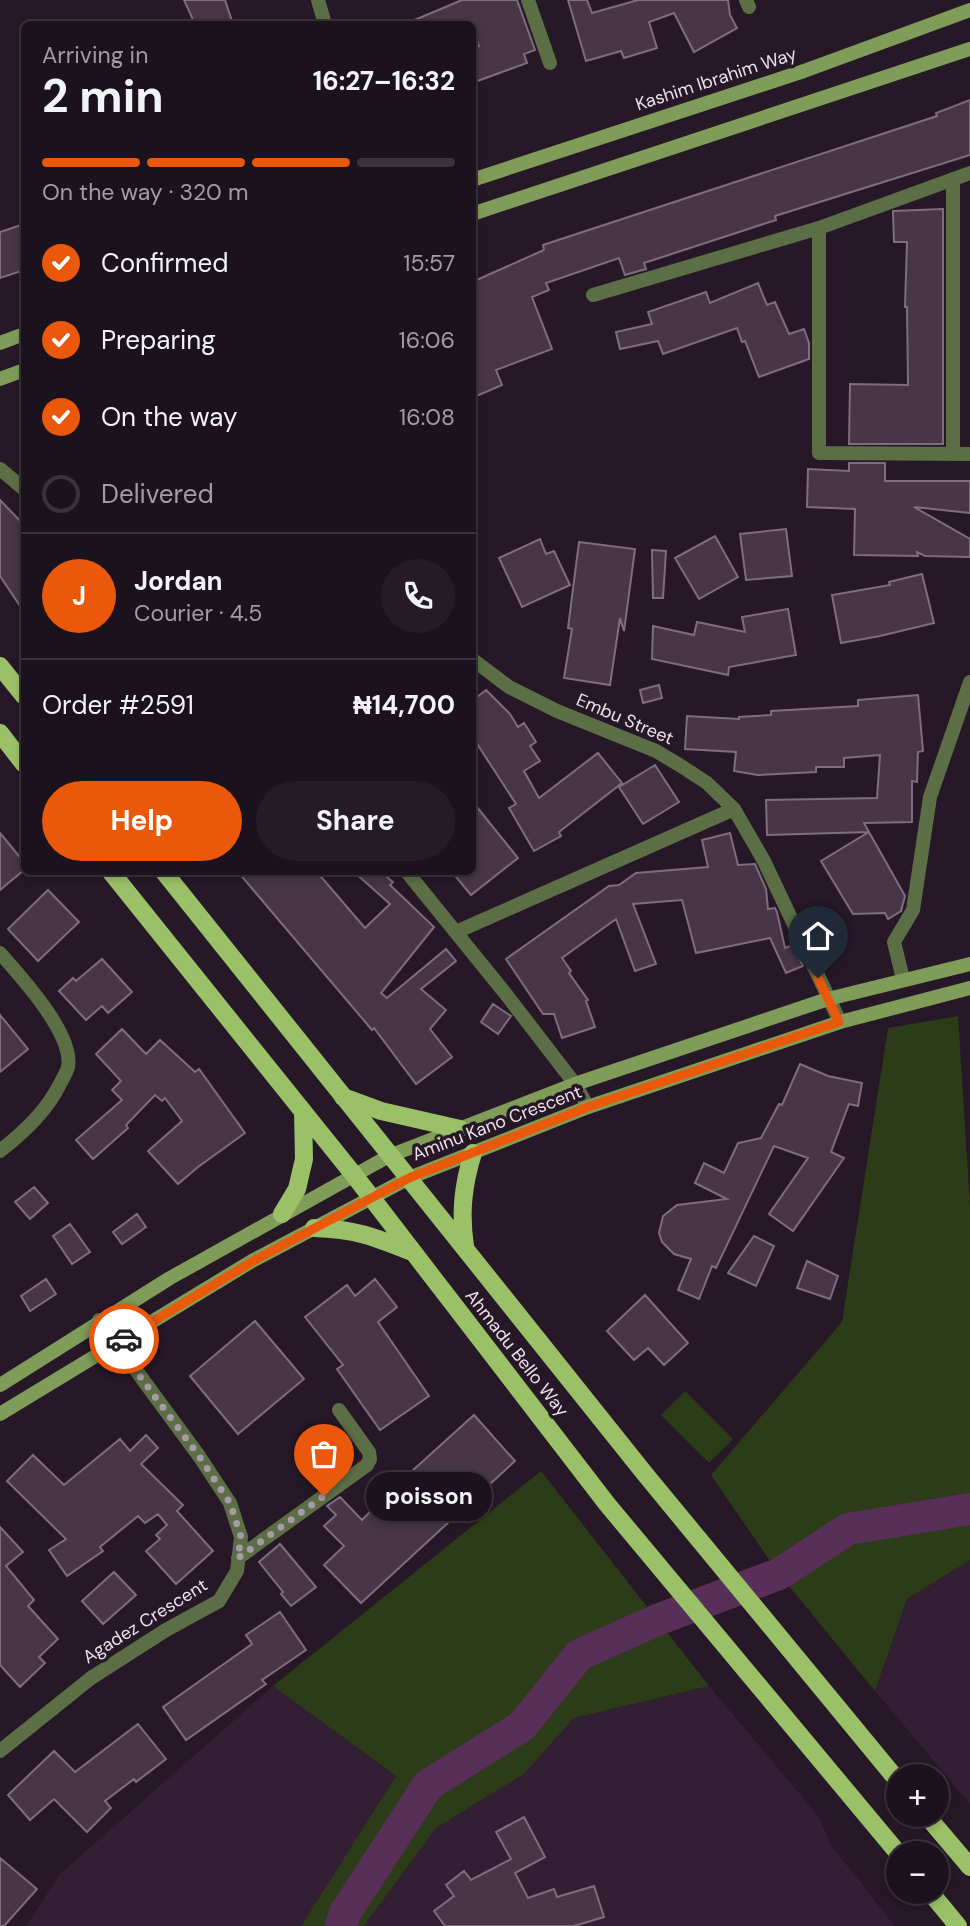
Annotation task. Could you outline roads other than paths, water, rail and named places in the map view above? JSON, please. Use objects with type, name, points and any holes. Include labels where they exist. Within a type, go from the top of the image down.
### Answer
[{"type":"main road","points":[[0,666],[21,692]]},
{"type":"main road","points":[[0,733],[21,760]]},
{"type":"main road","name":"Ahmadu Bello Way","points":[[113,875],[354,1175],[607,1504],[888,1841]]},
{"type":"main road","name":"Ahmadu Bello Way","points":[[166,875],[645,1474],[886,1766]]},
{"type":"main road","points":[[343,1097],[381,1111],[460,1129]]},
{"type":"main road","points":[[282,1214],[297,1189],[304,1159],[303,1111]]},
{"type":"main road","points":[[466,1250],[461,1220],[464,1180],[473,1153]]},
{"type":"main road","points":[[314,1228],[345,1229],[414,1253]]},
{"type":"main road","points":[[936,1827],[970,1867]]},
{"type":"main road","points":[[940,1904],[958,1926]]},
{"type":"street","points":[[318,0],[324,21]]},
{"type":"street","points":[[528,0],[550,63]]},
{"type":"street","name":"Kashim Ibrahim Way","points":[[476,179],[804,71],[970,10]]},
{"type":"street","points":[[476,213],[970,49]]},
{"type":"street","points":[[593,295],[819,228],[970,173]]},
{"type":"street","points":[[953,453],[954,179]]},
{"type":"street","points":[[819,228],[819,453],[970,454]]},
{"type":"street","points":[[0,343],[21,335]]},
{"type":"street","points":[[0,379],[21,371]]},
{"type":"street","points":[[0,469],[21,486]]},
{"type":"street","name":"Embu Street","points":[[476,662],[509,687],[557,711],[656,751],[707,783],[734,809],[764,861],[839,1022]]},
{"type":"street","points":[[903,979],[894,942],[913,910],[930,797],[970,682]]},
{"type":"street","points":[[456,932],[734,809]]},
{"type":"street","points":[[409,875],[575,1084],[588,1107]]},
{"type":"street","points":[[0,953],[17,972],[64,1039],[68,1067],[52,1100],[25,1131],[0,1151]]},
{"type":"street","name":"Aminu Kano Crescent","points":[[0,1385],[99,1320],[170,1278],[390,1156],[575,1084],[828,999],[970,964]]},
{"type":"street","name":"Aminu Kano Crescent","points":[[0,1414],[253,1261],[409,1178],[588,1107],[839,1022],[970,988]]},
{"type":"street","name":"Agadez Crescent","points":[[0,1751],[91,1678],[166,1630],[219,1601],[237,1571],[241,1537],[230,1503],[199,1456],[99,1320]]},
{"type":"street","points":[[238,1558],[367,1465],[369,1452],[339,1410]]},
{"type":"waterway","points":[[341,1926],[345,1913],[428,1785],[522,1726],[579,1655],[657,1620],[779,1574],[848,1529],[970,1509]]},
{"type":"place","name":"poisson","points":[[324,1496]]}]
